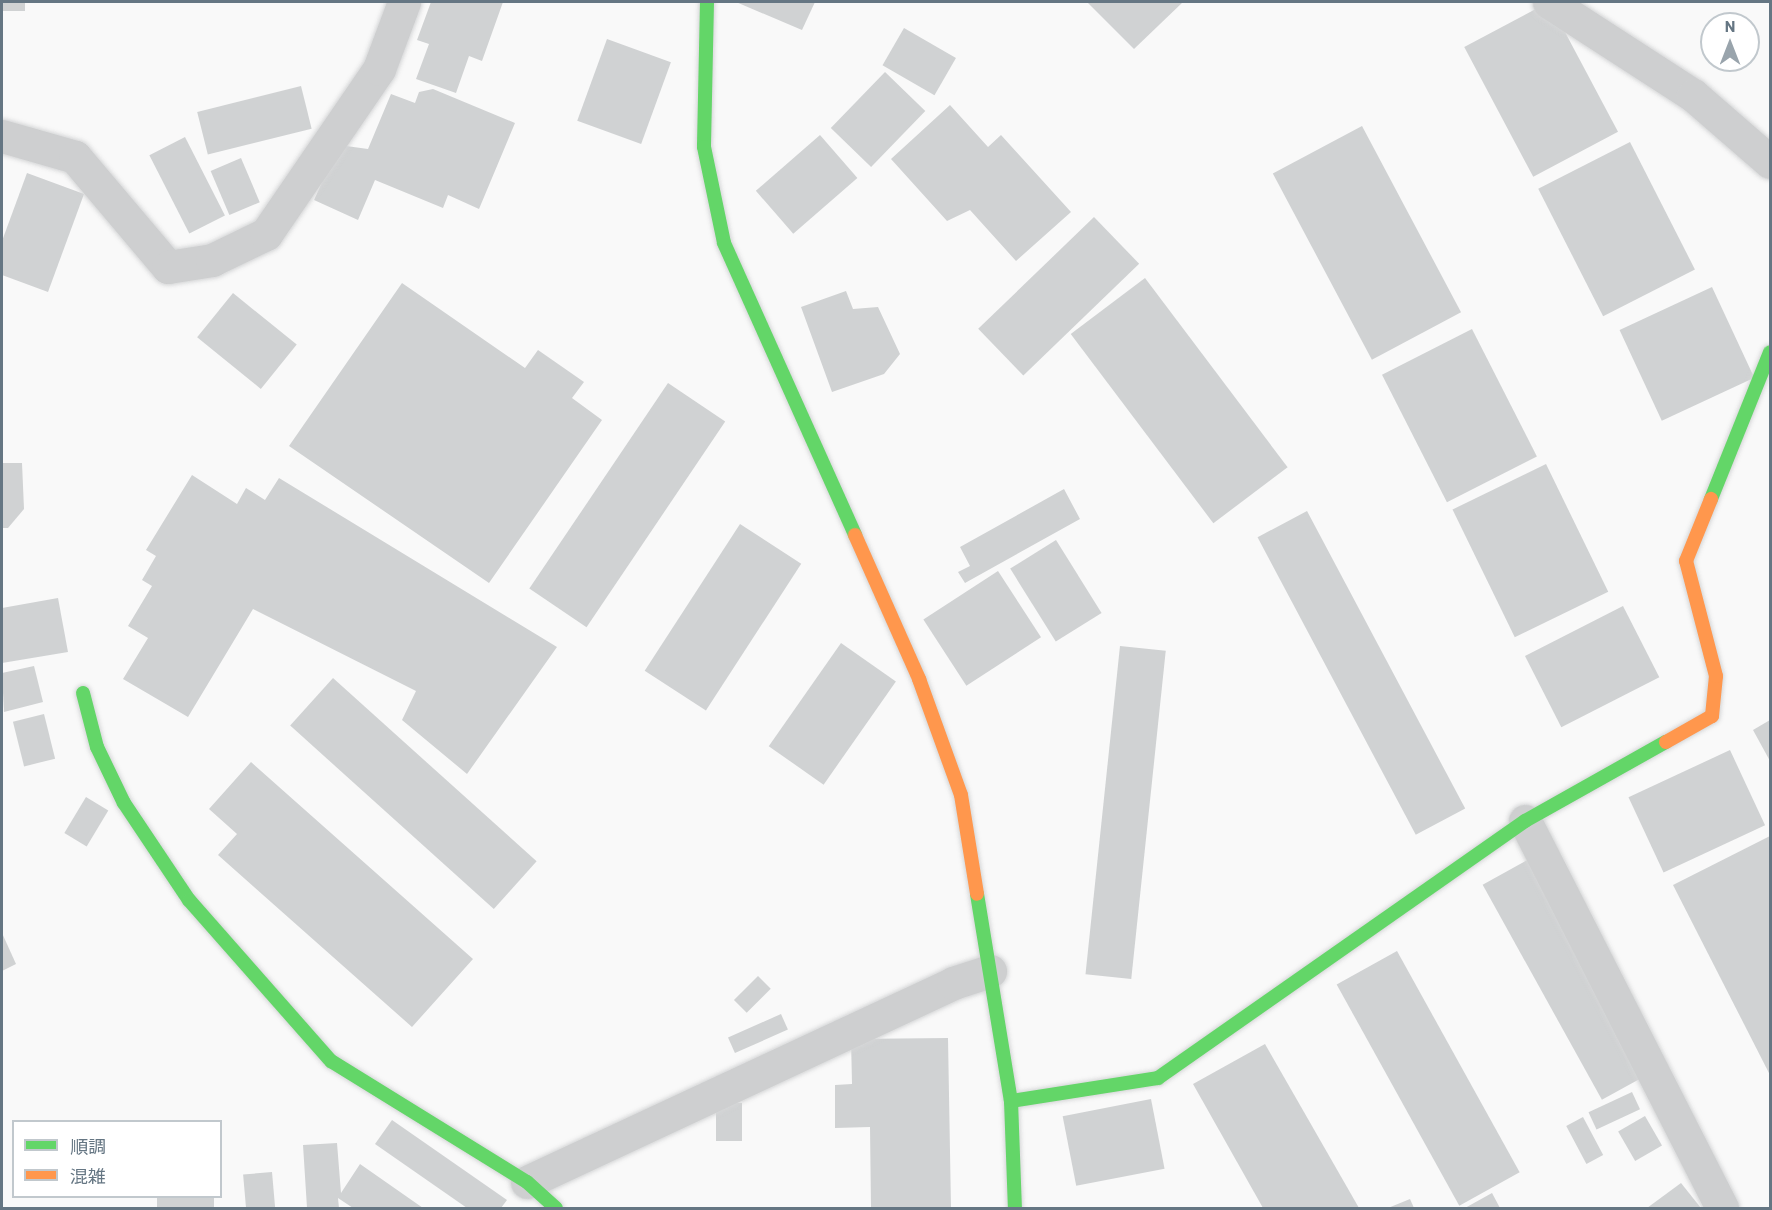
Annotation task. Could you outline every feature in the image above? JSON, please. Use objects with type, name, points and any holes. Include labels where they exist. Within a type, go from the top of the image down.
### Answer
[{"type":"street","points":[[2,136],[75,157],[168,267],[212,260],[266,234],[379,69],[404,2]]},
{"type":"street","points":[[707,2],[704,147],[724,243],[923,689],[961,795],[1011,1101],[1015,1209]]},
{"type":"street","points":[[1549,2],[1693,95],[1770,162]]},
{"type":"street","points":[[1011,1101],[1158,1078],[1525,821],[1712,716],[1716,676],[1686,561],[1770,352]]},
{"type":"street","points":[[83,693],[97,747],[124,803],[189,900],[331,1061],[526,1182],[556,1209]]},
{"type":"street","points":[[1525,821],[1722,1209]]},
{"type":"street","points":[[526,1182],[953,982],[990,971]]},
{"type":"building","points":[[2,2],[25,2],[25,11],[2,11]]},
{"type":"building","points":[[431,2],[503,2],[482,61],[469,56],[456,93],[416,79],[429,44],[417,40]]},
{"type":"building","points":[[736,2],[815,2],[802,30]]},
{"type":"building","points":[[1087,2],[1183,2],[1134,49]]},
{"type":"building","points":[[1549,2],[1618,132],[1533,177],[1464,47]]},
{"type":"building","points":[[904,28],[956,58],[934,95],[882,65]]},
{"type":"building","points":[[607,39],[671,62],[641,144],[577,121]]},
{"type":"building","points":[[885,72],[925,111],[871,167],[831,128]]},
{"type":"building","points":[[301,86],[312,129],[208,155],[197,112]]},
{"type":"building","points":[[433,89],[515,123],[479,209],[448,195],[443,208],[375,180],[358,220],[314,200],[339,145],[368,149],[391,94],[415,103],[419,92]]},
{"type":"building","points":[[950,105],[988,147],[1001,135],[1071,212],[1016,261],[970,210],[947,221],[891,159]]},
{"type":"building","points":[[1362,126],[1461,312],[1372,360],[1273,173]]},
{"type":"building","points":[[820,135],[857,178],[793,234],[756,191]]},
{"type":"building","points":[[185,137],[225,215],[189,234],[149,155]]},
{"type":"building","points":[[1630,142],[1695,269],[1603,316],[1538,189]]},
{"type":"building","points":[[241,158],[260,202],[229,215],[211,171]]},
{"type":"building","points":[[27,173],[84,194],[48,292],[2,275],[2,241]]},
{"type":"building","points":[[1094,217],[1139,264],[1023,376],[978,329]]},
{"type":"building","points":[[1145,278],[1288,467],[1213,523],[1071,334]]},
{"type":"building","points":[[402,283],[525,368],[538,350],[584,382],[572,398],[602,420],[489,583],[289,446]]},
{"type":"building","points":[[1712,287],[1754,378],[1662,421],[1620,330]]},
{"type":"building","points":[[846,291],[853,309],[878,307],[900,354],[884,374],[832,392],[801,307]]},
{"type":"building","points":[[233,293],[297,345],[261,389],[197,337]]},
{"type":"building","points":[[1472,329],[1537,456],[1447,502],[1382,375]]},
{"type":"building","points":[[668,383],[725,422],[587,627],[529,589]]},
{"type":"building","points":[[2,463],[22,463],[24,509],[8,528],[2,528]]},
{"type":"building","points":[[1546,464],[1608,592],[1515,637],[1453,510]]},
{"type":"building","points":[[192,475],[237,504],[246,488],[265,500],[279,478],[557,647],[467,774],[402,720],[416,691],[253,609],[188,717],[123,679],[148,638],[128,626],[152,586],[142,580],[156,556],[146,550]]},
{"type":"building","points":[[1064,489],[1080,519],[965,583],[958,572],[970,566],[960,547]]},
{"type":"building","points":[[1307,511],[1465,809],[1416,835],[1258,537]]},
{"type":"building","points":[[740,524],[801,564],[706,711],[645,671]]},
{"type":"building","points":[[1056,540],[1102,613],[1056,642],[1010,569]]},
{"type":"building","points":[[998,571],[1041,637],[966,686],[923,619]]},
{"type":"building","points":[[58,598],[68,652],[2,663],[2,608]]},
{"type":"building","points":[[1623,606],[1659,677],[1561,727],[1525,656]]},
{"type":"building","points":[[841,643],[896,681],[824,785],[769,746]]},
{"type":"building","points":[[1120,646],[1166,651],[1131,979],[1086,974]]},
{"type":"building","points":[[34,666],[43,702],[4,712],[2,673]]},
{"type":"building","points":[[333,678],[537,861],[494,909],[290,726]]},
{"type":"building","points":[[44,714],[55,759],[24,766],[13,722]]},
{"type":"building","points":[[1770,720],[1770,761],[1753,730]]},
{"type":"building","points":[[1730,750],[1765,825],[1664,873],[1628,797]]},
{"type":"building","points":[[251,762],[473,959],[412,1027],[218,855],[237,834],[209,809]]},
{"type":"building","points":[[86,797],[108,810],[87,846],[64,833]]},
{"type":"building","points":[[1770,836],[1770,1075],[1673,885]]},
{"type":"building","points":[[1529,859],[1648,1074],[1602,1100],[1483,885]]},
{"type":"building","points":[[2,933],[16,964],[2,971]]},
{"type":"building","points":[[1397,951],[1520,1172],[1459,1206],[1337,984]]},
{"type":"building","points":[[758,976],[771,989],[747,1013],[734,1000]]},
{"type":"building","points":[[781,1014],[788,1030],[735,1053],[728,1038]]},
{"type":"building","points":[[948,1038],[951,1208],[871,1208],[870,1127],[835,1128],[835,1085],[852,1084],[851,1039]]},
{"type":"building","points":[[1265,1044],[1359,1208],[1263,1208],[1193,1084]]},
{"type":"building","points":[[1632,1092],[1640,1109],[1597,1130],[1588,1112]]},
{"type":"building","points":[[1151,1099],[1165,1169],[1076,1186],[1063,1116]]},
{"type":"building","points":[[716,1103],[742,1103],[742,1141],[716,1141]]},
{"type":"building","points":[[1645,1116],[1662,1145],[1635,1161],[1618,1132]]},
{"type":"building","points":[[1583,1117],[1603,1155],[1586,1164],[1566,1126]]},
{"type":"building","points":[[392,1120],[507,1200],[501,1208],[467,1208],[375,1144]]},
{"type":"building","points":[[337,1143],[341,1193],[360,1164],[423,1208],[353,1208],[338,1198],[339,1208],[307,1208],[303,1145]]},
{"type":"building","points":[[272,1172],[275,1208],[246,1208],[243,1175]]},
{"type":"building","points":[[1681,1183],[1701,1208],[1647,1208]]},
{"type":"building","points":[[1492,1193],[1500,1208],[1465,1208]]},
{"type":"building","points":[[157,1198],[214,1198],[214,1208],[157,1208]]},
{"type":"building","points":[[1410,1199],[1414,1208],[1388,1208]]},
{"type":"traffic: fast","points":[[707,2],[704,147],[724,243],[855,535]]},
{"type":"traffic: fast","points":[[1711,499],[1770,352]]},
{"type":"traffic: fast","points":[[83,693],[97,747],[124,803],[189,900],[331,1061],[527,1182],[556,1208]]},
{"type":"traffic: fast","points":[[1011,1101],[1158,1078],[1525,821],[1666,742]]},
{"type":"traffic: fast","points":[[977,894],[1011,1101],[1015,1208]]},
{"type":"traffic: slow","points":[[1666,742],[1712,716],[1716,676],[1686,561],[1711,499]]},
{"type":"traffic: slow","points":[[855,535],[919,679],[961,795],[977,894]]}]
